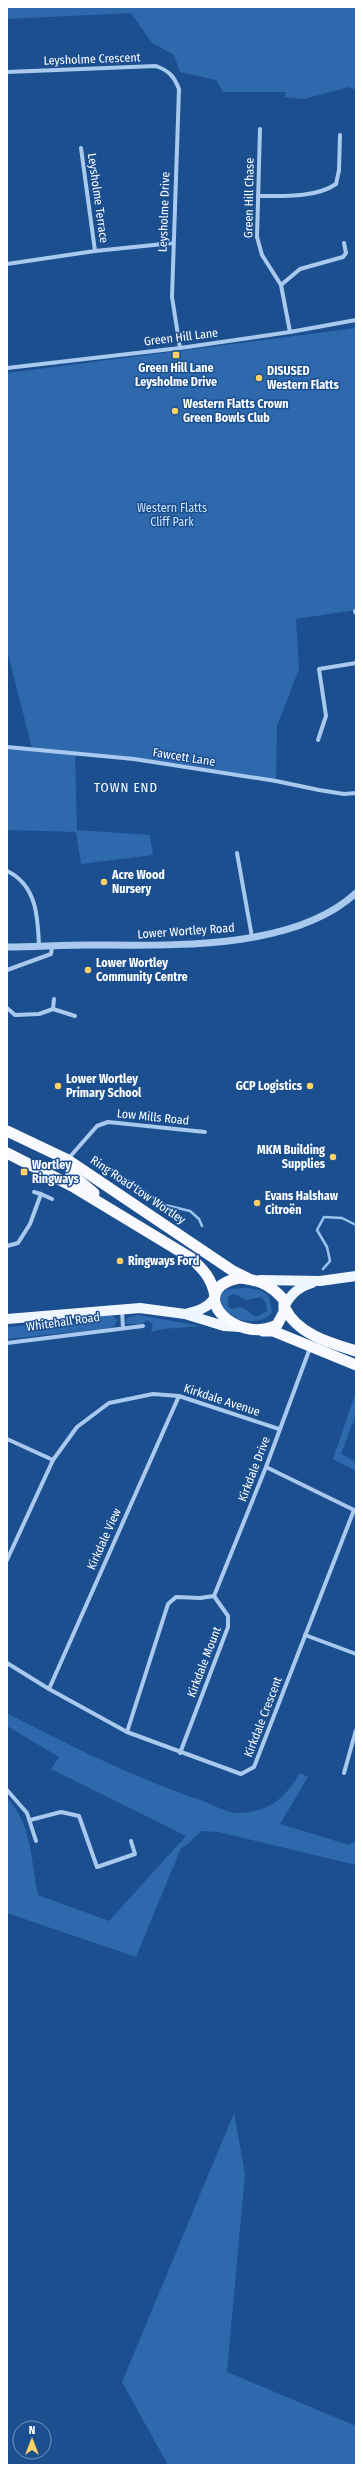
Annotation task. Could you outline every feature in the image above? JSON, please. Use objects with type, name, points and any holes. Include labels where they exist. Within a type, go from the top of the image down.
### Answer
[{"type":"highway","name":"Ring Road Low Wortley","points":[[7,1131],[68,1160],[233,1271],[255,1280]]},
{"type":"highway","points":[[7,1153],[121,1215],[191,1258],[207,1273],[213,1284],[216,1309],[219,1314],[242,1327],[273,1331],[356,1366]]},
{"type":"highway","points":[[68,1160],[70,1174],[121,1215]]},
{"type":"highway","points":[[215,1297],[224,1284],[230,1280],[255,1280],[278,1293],[293,1322],[331,1343],[356,1351]]},
{"type":"highway","points":[[260,1330],[277,1325],[282,1320],[285,1307]]},
{"type":"main road","points":[[255,1280],[320,1281],[356,1276]]},
{"type":"main road","points":[[285,1307],[292,1293],[300,1287],[320,1281]]},
{"type":"main road","name":"Whitehall Road","points":[[185,1314],[202,1309],[212,1303],[215,1297]]},
{"type":"main road","name":"Whitehall Road","points":[[7,1319],[140,1308],[185,1314],[224,1326],[242,1327]]},
{"type":"street","name":"Leysholme Crescent","points":[[7,72],[156,66],[167,70],[174,77]]},
{"type":"street","name":"Leysholme Drive","points":[[174,77],[179,89],[172,297],[180,348]]},
{"type":"street","name":"Green Hill Chase","points":[[260,129],[258,196],[259,248],[281,285],[290,332]]},
{"type":"street","points":[[258,196],[297,194],[324,189],[336,184],[339,170],[340,135]]},
{"type":"street","name":"Leysholme Terrace","points":[[81,148],[95,251]]},
{"type":"street","points":[[7,261],[7,264],[95,251],[173,243]]},
{"type":"street","points":[[281,285],[300,269],[343,257],[346,253],[344,243]]},
{"type":"street","name":"Green Hill Lane","points":[[7,368],[180,348],[290,332],[356,320]]},
{"type":"street","points":[[318,740],[326,716],[319,669],[356,663]]},
{"type":"street","name":"Fawcett Lane","points":[[7,747],[134,759],[276,780],[344,794],[356,793]]},
{"type":"street","points":[[237,853],[252,937]]},
{"type":"street","points":[[7,871],[26,885],[35,902],[38,922],[39,947]]},
{"type":"street","name":"Lower Wortley Road","points":[[7,947],[88,945],[145,946],[252,937],[289,929],[319,918],[340,907],[356,893]]},
{"type":"street","points":[[7,970],[51,954],[52,947]]},
{"type":"street","points":[[53,1009],[54,999]]},
{"type":"street","points":[[7,1008],[15,1015],[39,1014],[53,1009],[75,1016]]},
{"type":"street","name":"Low Mills Road","points":[[68,1160],[97,1126],[108,1122],[205,1132]]},
{"type":"street","points":[[34,1192],[52,1200]]},
{"type":"street","points":[[7,1246],[18,1243],[30,1224],[41,1194]]},
{"type":"street","points":[[122,1309],[123,1328]]},
{"type":"street","name":"Whitehall Road","points":[[7,1343],[143,1326]]},
{"type":"street","name":"Kirkdale Drive","points":[[214,1596],[266,1467],[310,1347]]},
{"type":"street","name":"Kirkdale Avenue","points":[[7,1560],[53,1460],[77,1427],[109,1404],[153,1394],[179,1396],[279,1429]]},
{"type":"street","name":"Kirkdale View","points":[[48,1689],[179,1396]]},
{"type":"street","points":[[7,1439],[53,1460]]},
{"type":"street","name":"Kirkdale Crescent","points":[[7,1664],[48,1689],[126,1732],[180,1753],[241,1774],[254,1767],[354,1510],[266,1467]]},
{"type":"street","points":[[126,1732],[168,1604],[176,1597],[200,1598],[214,1596]]},
{"type":"street","name":"Kirkdale Mount","points":[[180,1753],[228,1627],[228,1616],[214,1596]]},
{"type":"street","points":[[306,1635],[356,1654]]},
{"type":"street","points":[[344,1773],[356,1730]]},
{"type":"street","points":[[7,1790],[19,1803],[30,1820],[36,1841]]},
{"type":"street","points":[[30,1820],[61,1812],[79,1816],[97,1867],[135,1854],[131,1841]]},
{"type":"green space","points":[[7,7],[356,7],[356,90],[349,87],[304,99],[285,97],[286,92],[223,92],[216,80],[180,72],[174,55],[152,43],[131,13],[7,19]]},
{"type":"green space","name":"Western Flatts Cliff Park","points":[[356,328],[356,610],[296,619],[299,669],[277,726],[276,781],[75,753],[77,830],[150,835],[153,855],[81,864],[76,832],[7,830],[7,747],[32,748],[7,650],[7,373]]},
{"type":"green space","points":[[247,1288],[260,1290],[269,1296],[272,1312],[263,1319],[257,1321],[245,1321],[233,1317],[228,1314],[220,1304],[221,1293],[228,1289]],"holes":[[[234,1294],[246,1300],[261,1297],[266,1303],[267,1311],[256,1317],[242,1307],[232,1309],[228,1307],[228,1297]]]},
{"type":"green space","points":[[111,1314],[117,1320],[111,1328],[7,1339],[7,1327],[28,1325],[47,1328],[82,1321],[92,1316]]},
{"type":"green space","points":[[138,1315],[201,1326],[163,1329],[151,1332],[153,1324],[147,1320],[142,1324],[125,1324],[128,1317]]},
{"type":"green space","points":[[356,1392],[356,1414],[341,1454],[356,1462],[356,1471],[333,1459]]},
{"type":"green space","points":[[7,1713],[128,1772],[233,1813],[249,1812],[267,1807],[282,1797],[300,1773],[308,1777],[280,1824],[349,1845],[356,1841],[356,1865],[218,1832],[201,1831],[188,1844],[181,1848],[136,1957],[7,1913],[7,1798],[15,1808],[26,1831],[32,1856],[38,1895],[109,1921],[186,1836],[51,1769],[59,1757],[7,1726]]},
{"type":"green space","points":[[234,2113],[245,2174],[227,2372],[356,2426],[356,2465],[168,2465],[122,2382]]},
{"type":"waterway","points":[[95,1163],[103,1164],[165,1205],[190,1211],[199,1219],[202,1226]]},
{"type":"waterway","points":[[323,1269],[330,1261],[327,1247],[317,1230],[324,1217],[342,1218],[356,1225]]},
{"type":"place","name":"Green Hill Lane Leysholme Drive","points":[[176,355]]},
{"type":"place","name":"DISUSED Western Flatts","points":[[259,378]]},
{"type":"place","name":"Western Flatts Crown Green Bowls Club","points":[[175,411]]},
{"type":"place","name":"Acre Wood Nursery","points":[[104,882]]},
{"type":"place","name":"Lower Wortley Community Centre","points":[[88,970]]},
{"type":"place","name":"Lower Wortley Primary School","points":[[58,1086]]},
{"type":"place","name":"GCP Logistics","points":[[310,1086]]},
{"type":"place","name":"MKM Building Supplies","points":[[333,1157]]},
{"type":"place","name":"Wortley Ringways","points":[[24,1172]]},
{"type":"place","name":"Evans Halshaw Citroën","points":[[257,1203]]},
{"type":"place","name":"Ringways Ford","points":[[120,1261]]},
{"type":"district","name":"TOWN END","points":[[126,787]]}]
